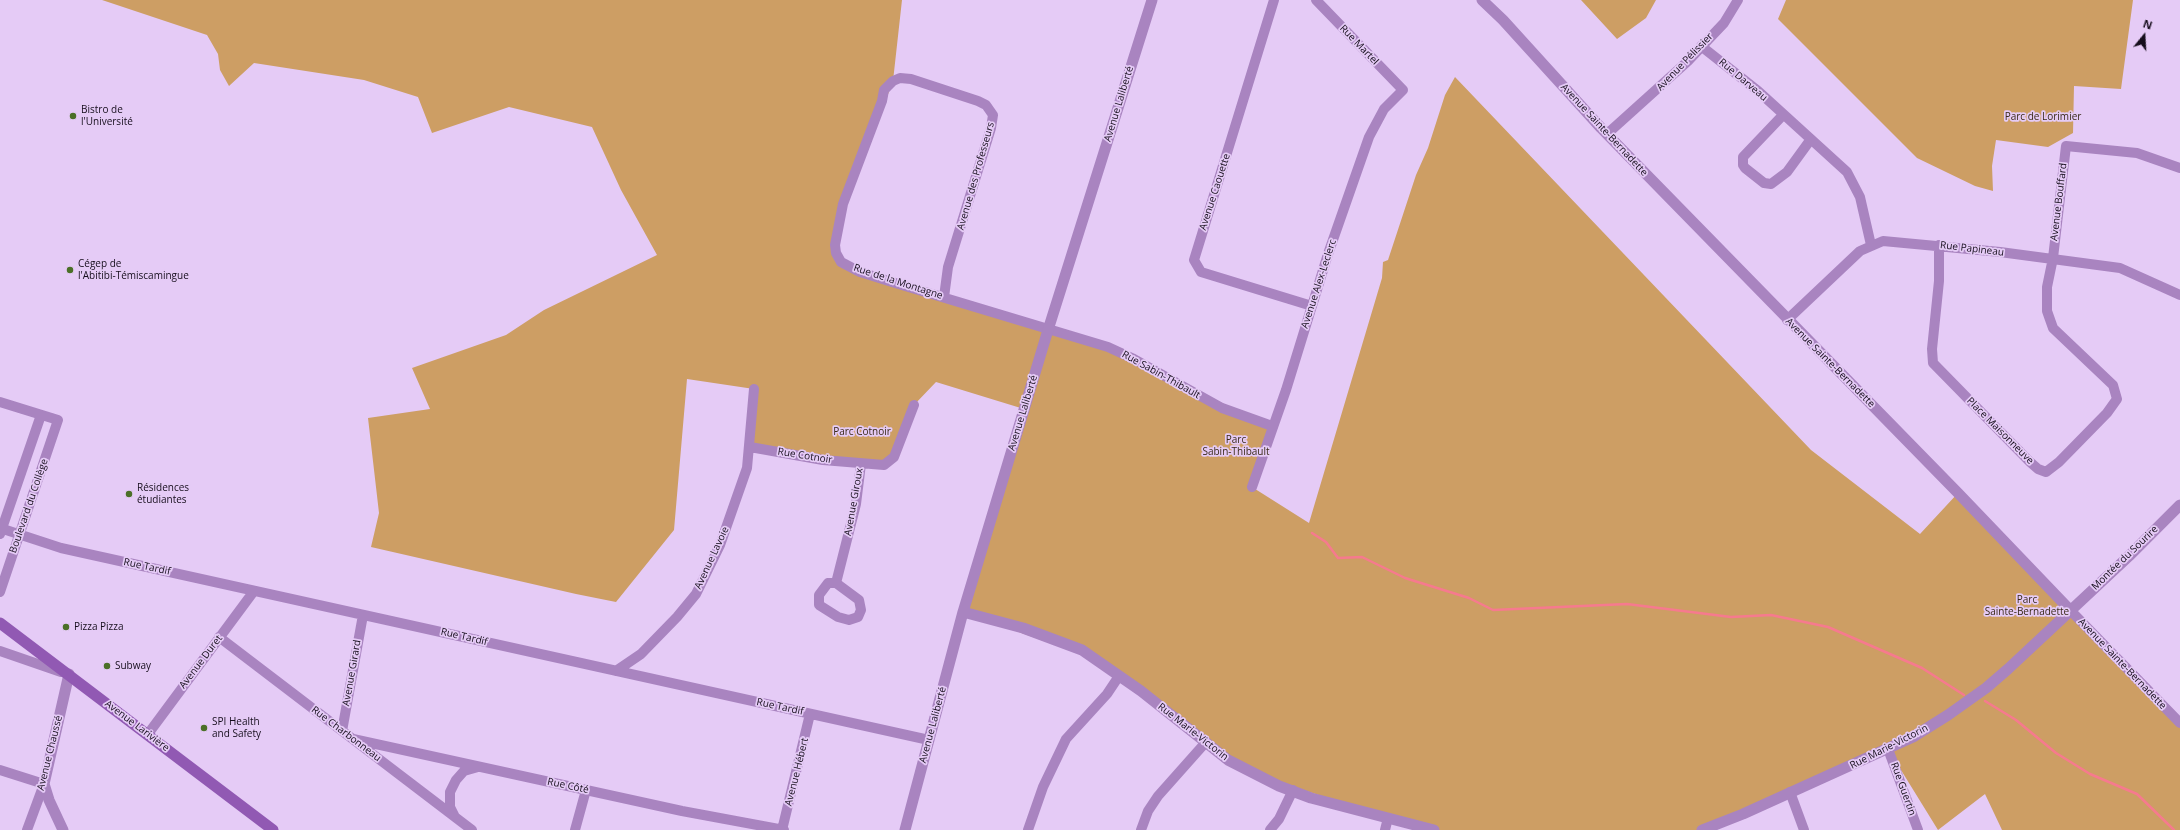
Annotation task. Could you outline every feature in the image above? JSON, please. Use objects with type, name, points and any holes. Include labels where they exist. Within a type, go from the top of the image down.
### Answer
[{"type":"main road","name":"Avenue Larivière","points":[[0,623],[148,734],[268,829]]},
{"type":"street","name":"Avenue Laliberté","points":[[904,830],[963,612],[1048,330],[1152,0]]},
{"type":"street","name":"Avenue Caouette","points":[[1274,0],[1194,260],[1201,272],[1312,306]]},
{"type":"street","name":"Rue Martel","points":[[1316,0],[1403,90]]},
{"type":"street","name":"Avenue Sainte-Bernadette","points":[[1482,0],[1503,20],[1607,134],[1787,320],[1958,493],[2180,723]]},
{"type":"street","name":"Avenue Pélissier","points":[[1607,134],[1667,82],[1724,23],[1738,0]]},
{"type":"street","name":"Rue Darveau","points":[[1701,46],[1758,91],[1847,172],[1860,196],[1871,245]]},
{"type":"street","name":"Avenue des Professeurs","points":[[893,81],[900,78],[911,79],[978,101],[986,105],[993,115],[991,128],[948,268],[944,297]]},
{"type":"street","name":"Rue de la Montagne","points":[[893,81],[884,90],[882,101],[843,204],[837,231],[836,253],[841,262],[860,272],[1048,330]]},
{"type":"street","name":"Avenue Alex-Leclerc","points":[[1252,487],[1328,254],[1372,129],[1384,110],[1403,90]]},
{"type":"street","points":[[1783,115],[1743,157],[1743,165],[1745,168],[1764,183],[1771,184],[1787,172],[1811,139]]},
{"type":"street","name":"Avenue Bouffard","points":[[2053,258],[2066,146],[2137,153],[2159,159],[2180,168]]},
{"type":"street","name":"Rue Papineau","points":[[1787,320],[1860,251],[1883,241],[1939,245],[2053,258],[2120,268],[2180,295]]},
{"type":"street","name":"Place Maisonneuve","points":[[1939,245],[1939,281],[1932,349],[1934,363],[2030,462],[2038,469],[2046,472],[2059,462],[2107,413],[2117,399],[2113,385],[2061,337],[2050,322],[2046,301],[2053,258]]},
{"type":"street","name":"Rue Sabin-Thibault","points":[[1048,330],[1122,352],[1222,408],[1272,426]]},
{"type":"street","name":"Avenue Lavoie","points":[[616,671],[641,654],[665,631],[696,594],[720,545],[747,468],[754,389]]},
{"type":"street","points":[[0,402],[41,415]]},
{"type":"street","name":"Avenue Giroux","points":[[836,583],[856,504],[861,464],[884,466],[894,457],[914,405]]},
{"type":"street","name":"Boulevard du Collège","points":[[0,592],[58,420],[41,415],[1,530]]},
{"type":"street","name":"Rue Cotnoir","points":[[750,447],[824,460],[861,464]]},
{"type":"street","name":"Montée du Sourire","points":[[2071,611],[2180,505]]},
{"type":"street","name":"Rue Tardif","points":[[1,530],[56,546],[929,740]]},
{"type":"street","name":"Avenue Duret","points":[[148,734],[254,590]]},
{"type":"street","name":"Rue Marie-Victorin","points":[[1702,830],[1743,814],[1913,737],[1986,688],[2071,611]]},
{"type":"street","name":"Rue Marie-Victorin","points":[[963,612],[998,620],[1059,640],[1082,650],[1119,676],[1228,760],[1279,786],[1311,798],[1434,830]]},
{"type":"street","name":"Avenue Girard","points":[[342,731],[363,615]]},
{"type":"street","name":"Rue Charbonneau","points":[[219,637],[472,830]]},
{"type":"street","points":[[0,651],[69,674]]},
{"type":"street","name":"Avenue Chaussé","points":[[27,830],[44,784],[69,674]]},
{"type":"street","points":[[1028,830],[1043,787],[1066,739],[1107,694],[1119,676]]},
{"type":"street","name":"Avenue Hébert","points":[[783,830],[810,714]]},
{"type":"street","name":"Rue Côté","points":[[353,739],[586,790],[783,830]]},
{"type":"street","points":[[1141,830],[1148,811],[1158,796],[1206,742]]},
{"type":"street","name":"Rue Guertin","points":[[1888,749],[1918,830]]},
{"type":"street","points":[[455,817],[450,807],[450,792],[456,780],[464,770],[481,767]]},
{"type":"street","points":[[0,770],[44,784],[49,800],[64,830]]},
{"type":"street","points":[[575,830],[586,790]]},
{"type":"street","points":[[1270,830],[1279,819],[1293,790]]},
{"type":"street","points":[[1790,792],[1804,830]]},
{"type":"street","points":[[1385,830],[1388,818]]},
{"type":"green space","points":[[102,0],[902,0],[893,81],[837,231],[841,262],[1087,341],[1272,426],[1252,487],[1309,523],[1382,278],[1383,262],[1388,260],[1416,175],[1428,148],[1445,95],[1455,77],[1811,450],[1920,534],[1958,493],[2180,723],[2180,830],[2002,830],[1985,794],[1938,830],[1888,749],[1702,830],[1434,830],[1388,818],[1255,774],[1097,660],[963,612],[1024,409],[936,382],[914,405],[894,457],[884,465],[750,447],[754,389],[687,379],[674,530],[616,602],[371,547],[379,513],[368,418],[430,409],[412,368],[506,335],[544,310],[657,255],[621,190],[592,127],[509,107],[432,133],[418,97],[364,80],[254,63],[229,86],[220,70],[218,54],[207,35]]},
{"type":"green space","points":[[1581,0],[1656,0],[1646,18],[1617,39]]},
{"type":"green space","name":"Parc de Lorimier","points":[[1786,0],[2133,0],[2121,89],[2074,86],[2073,133],[2048,147],[1996,140],[1992,166],[1993,191],[1975,186],[1917,158],[1778,19]]},
{"type":"waterway","points":[[1312,533],[1326,542],[1338,558],[1362,557],[1405,578],[1469,598],[1493,610],[1627,604],[1731,617],[1771,615],[1828,627],[1922,668],[1964,695]]},
{"type":"waterway","points":[[1985,701],[2016,720],[2056,753],[2090,774],[2137,794],[2174,830]]},
{"type":"place","name":"Bistro de l'Université","points":[[73,116]]},
{"type":"place","name":"Cégep de l'Abitibi-Témiscamingue","points":[[70,270]]},
{"type":"place","name":"Résidences étudiantes","points":[[129,494]]},
{"type":"place","name":"Pizza Pizza","points":[[66,627]]},
{"type":"place","name":"Subway","points":[[107,666]]},
{"type":"place","name":"SPI Health and Safety","points":[[204,728]]},
{"type":"park label","name":"Parc Cotnoir","points":[[862,432]]},
{"type":"park label","name":"Parc Sabin-Thibault","points":[[1236,446]]},
{"type":"park label","name":"Parc Sainte-Bernadette","points":[[2027,606]]}]
